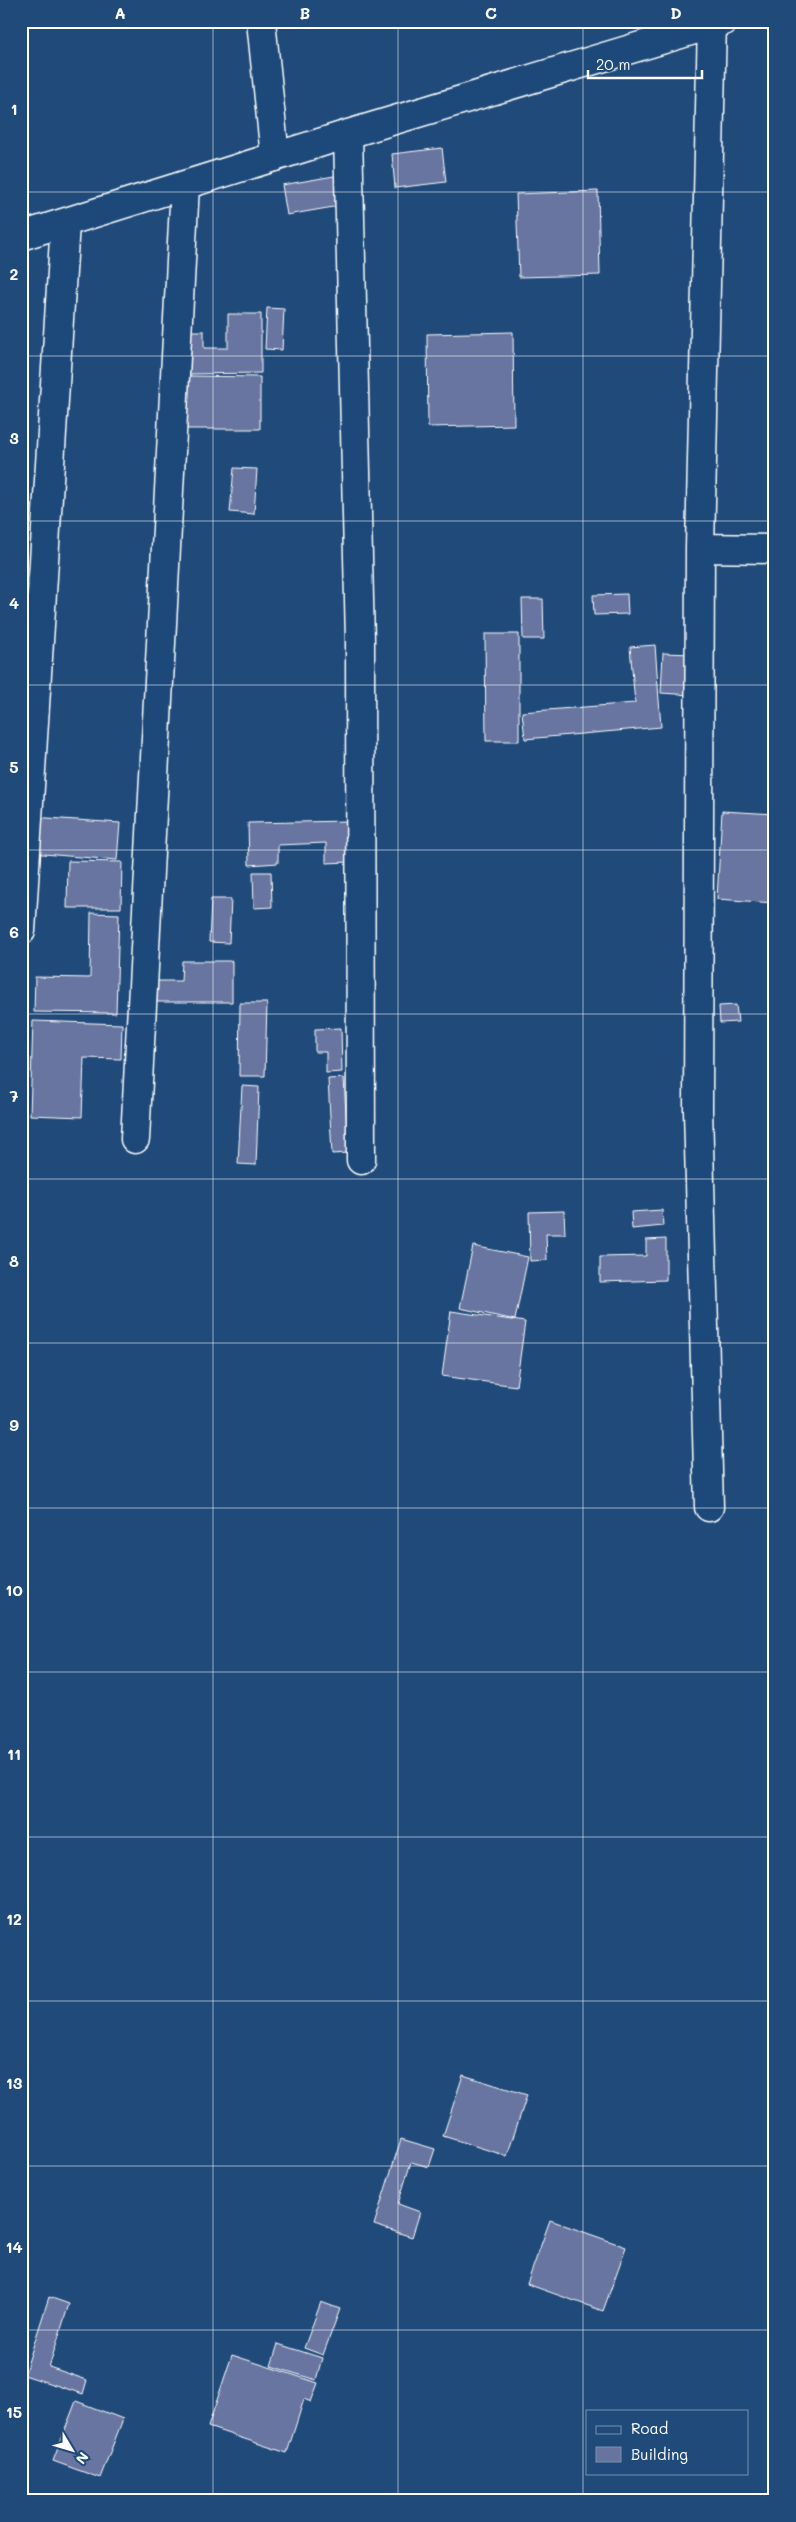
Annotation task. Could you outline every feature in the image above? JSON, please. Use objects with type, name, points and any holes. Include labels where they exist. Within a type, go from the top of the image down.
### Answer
[{"type":"street","points":[[261,21],[274,157]]},
{"type":"street","points":[[21,236],[716,22],[700,548],[698,1110],[709,1507]]},
{"type":"street","points":[[348,134],[360,641],[361,1160]]},
{"type":"street","points":[[135,1139],[185,185]]},
{"type":"street","points":[[21,931],[65,223]]},
{"type":"street","points":[[700,548],[775,550]]},
{"type":"building","points":[[442,148],[446,182],[395,188],[392,154]]},
{"type":"building","points":[[340,175],[345,205],[287,215],[282,185]]},
{"type":"building","points":[[598,191],[600,275],[519,277],[516,194]]},
{"type":"building","points":[[267,308],[284,309],[282,350],[265,349]]},
{"type":"building","points":[[228,314],[261,314],[261,373],[188,374],[188,331],[204,331],[204,348],[228,348]]},
{"type":"building","points":[[21,332],[24,332],[21,397]]},
{"type":"building","points":[[513,332],[514,425],[428,427],[427,334]]},
{"type":"building","points":[[188,376],[260,377],[260,429],[187,429]]},
{"type":"building","points":[[234,468],[257,469],[254,514],[230,512]]},
{"type":"building","points":[[627,594],[628,614],[594,615],[593,595]]},
{"type":"building","points":[[522,599],[543,599],[544,639],[523,639]]},
{"type":"building","points":[[485,634],[519,634],[519,741],[486,741]]},
{"type":"building","points":[[655,645],[661,727],[525,739],[522,712],[635,703],[630,647]]},
{"type":"building","points":[[663,653],[694,654],[692,695],[661,693]]},
{"type":"building","points":[[722,811],[775,814],[775,903],[717,899]]},
{"type":"building","points":[[33,817],[120,823],[117,860],[31,853]]},
{"type":"building","points":[[349,821],[349,862],[326,863],[326,843],[278,845],[278,863],[249,865],[248,823]]},
{"type":"building","points":[[68,861],[122,862],[121,908],[67,908]]},
{"type":"building","points":[[253,872],[271,872],[272,907],[254,908]]},
{"type":"building","points":[[211,899],[231,899],[229,943],[209,942]]},
{"type":"building","points":[[91,913],[119,914],[116,1013],[34,1012],[35,977],[90,978]]},
{"type":"building","points":[[182,961],[232,961],[232,1002],[148,1002],[148,981],[181,981]]},
{"type":"building","points":[[240,1003],[267,1003],[265,1076],[239,1076]]},
{"type":"building","points":[[736,1005],[738,1022],[720,1023],[719,1006]]},
{"type":"building","points":[[33,1021],[122,1024],[121,1059],[84,1058],[82,1117],[30,1115]]},
{"type":"building","points":[[341,1028],[342,1072],[326,1073],[326,1052],[315,1052],[315,1029]]},
{"type":"building","points":[[344,1078],[348,1153],[332,1154],[328,1079]]},
{"type":"building","points":[[242,1086],[259,1087],[256,1165],[238,1164]]},
{"type":"building","points":[[662,1210],[663,1226],[632,1229],[631,1212]]},
{"type":"building","points":[[564,1211],[565,1234],[546,1234],[547,1260],[530,1261],[529,1212]]},
{"type":"building","points":[[666,1239],[666,1280],[600,1282],[600,1257],[646,1256],[646,1240]]},
{"type":"building","points":[[473,1246],[528,1257],[515,1320],[460,1308]]},
{"type":"building","points":[[451,1311],[525,1322],[516,1386],[442,1376]]},
{"type":"building","points":[[463,2075],[527,2095],[507,2156],[443,2136]]},
{"type":"building","points":[[401,2139],[435,2149],[429,2167],[411,2162],[398,2204],[420,2212],[412,2237],[374,2225]]},
{"type":"building","points":[[550,2220],[626,2247],[603,2311],[527,2284]]},
{"type":"building","points":[[49,2297],[69,2304],[49,2367],[87,2380],[83,2394],[24,2375]]},
{"type":"building","points":[[321,2302],[340,2309],[323,2355],[304,2348]]},
{"type":"building","points":[[278,2344],[322,2358],[316,2380],[271,2366]]},
{"type":"building","points":[[232,2355],[318,2383],[311,2402],[304,2399],[287,2453],[208,2427]]},
{"type":"building","points":[[76,2401],[123,2419],[100,2478],[53,2461]]}]
